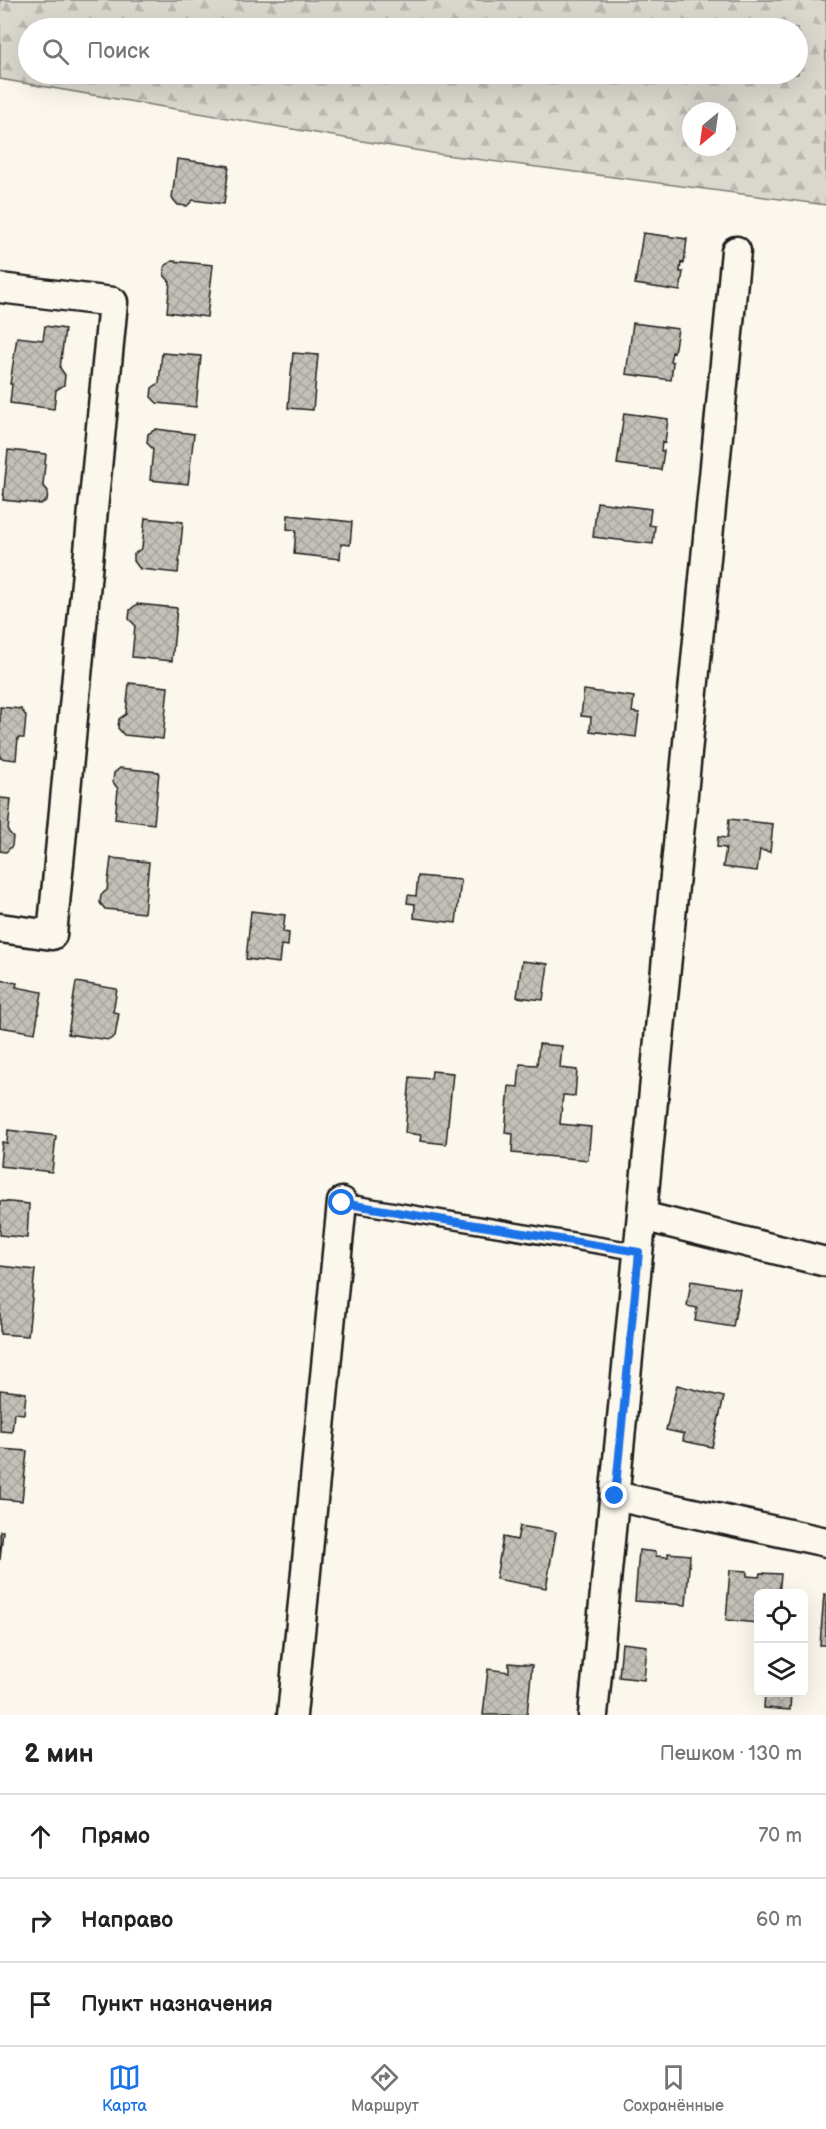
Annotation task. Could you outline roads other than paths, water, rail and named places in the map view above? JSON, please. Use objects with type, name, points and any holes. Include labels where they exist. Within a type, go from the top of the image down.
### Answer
[{"type":"street","points":[[594,1715],[736,251]]},
{"type":"street","points":[[0,288],[112,302],[52,935],[0,928]]},
{"type":"street","points":[[292,1715],[342,1203]]},
{"type":"street","points":[[642,1216],[826,1262]]},
{"type":"street","points":[[615,1496],[826,1542]]},
{"type":"lane","points":[[342,1203],[639,1252]]}]
